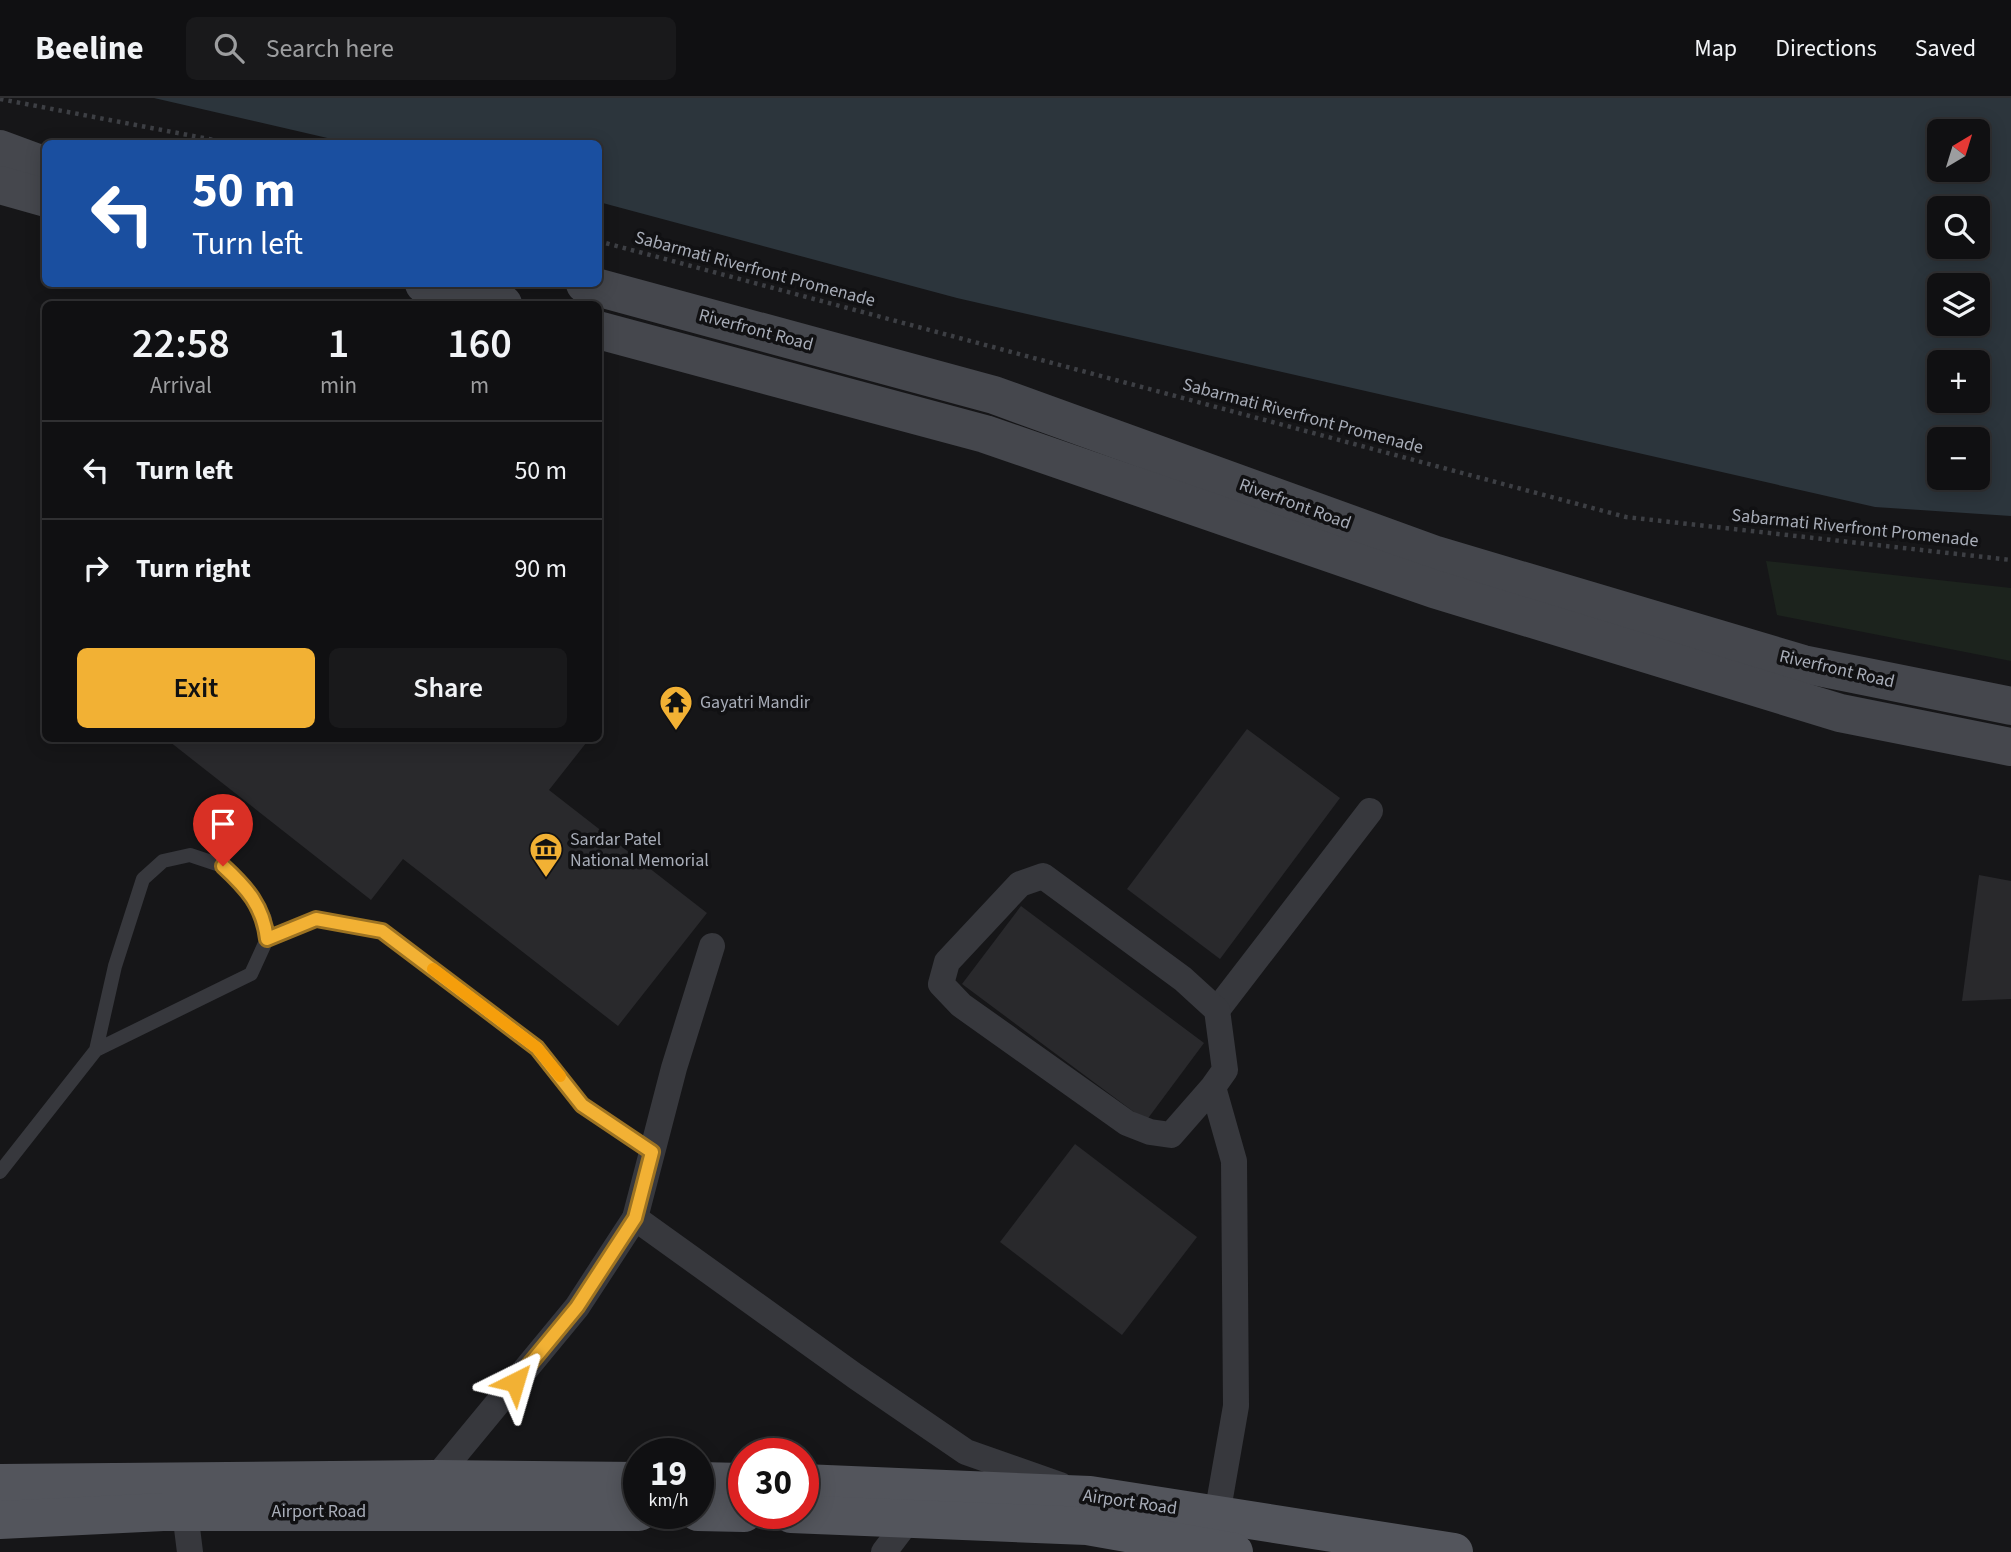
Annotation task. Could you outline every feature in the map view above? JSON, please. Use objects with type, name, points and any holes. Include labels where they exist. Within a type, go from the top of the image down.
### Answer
[{"type":"main road","points":[[0,149],[42,165]]},
{"type":"main road","points":[[0,185],[42,197]]},
{"type":"main road","points":[[436,287],[490,301]]},
{"type":"main road","name":"Riverfront Road","points":[[596,287],[994,395],[1436,555],[1803,664],[2011,706]]},
{"type":"main road","name":"Riverfront Road","points":[[602,331],[985,434],[1434,589],[1840,713],[2011,747]]},
{"type":"main road","name":"Airport Road","points":[[0,1483],[435,1479],[623,1481]]},
{"type":"main road","name":"Airport Road","points":[[819,1484],[1090,1496],[1454,1552]]},
{"type":"main road","name":"Airport Road","points":[[0,1520],[185,1512],[623,1512]]},
{"type":"main road","name":"Airport Road","points":[[819,1515],[1087,1526],[1234,1552]]},
{"type":"street","points":[[1217,1010],[1370,811]]},
{"type":"street","points":[[1043,876],[1183,979],[1217,1010],[1225,1070],[1213,1087],[1171,1135],[1150,1132],[1126,1123],[961,1005],[941,984],[947,962],[1020,884],[1043,876]]},
{"type":"street","points":[[435,1479],[577,1307],[635,1218],[674,1068],[712,946]]},
{"type":"street","points":[[1213,1087],[1234,1161],[1235,1175],[1236,1406],[1217,1515]]},
{"type":"street","points":[[635,1218],[966,1452],[1090,1496]]},
{"type":"street","points":[[185,1512],[190,1552]]},
{"type":"street","points":[[884,1552],[909,1519]]},
{"type":"lane","points":[[0,1172],[96,1051],[251,974],[267,939],[265,919],[245,886],[223,866],[190,855],[163,861],[143,879],[115,967],[96,1051]]},
{"type":"lane","points":[[267,939],[316,919],[382,931],[537,1048],[582,1105],[652,1152]]},
{"type":"path","points":[[0,99],[214,140]]},
{"type":"path","name":"Sabarmati Riverfront Promenade","points":[[602,242],[1626,517],[2011,559]]},
{"type":"shaded area","points":[[154,98],[2011,98],[2011,516],[1875,507],[957,298],[602,203],[602,140],[336,140]]},
{"type":"shaded area","points":[[1766,561],[2011,588],[2011,661],[1777,615]]},
{"type":"building","points":[[1247,729],[1340,798],[1220,959],[1127,889]]},
{"type":"building","name":"Sardar Patel National Memorial","points":[[170,742],[587,742],[549,790],[707,913],[618,1026],[403,859],[371,900]]},
{"type":"building","points":[[1979,875],[2011,881],[2011,999],[1962,1001]]},
{"type":"building","points":[[1021,906],[1204,1043],[1146,1121],[962,984]]},
{"type":"building","points":[[1075,1144],[1197,1237],[1122,1335],[1000,1242]]},
{"type":"slow traffic","points":[[433,969],[537,1048],[560,1076]]},
{"type":"place","name":"Gayatri Mandir","points":[[676,732]]},
{"type":"place","name":"Sardar Patel National Memorial","points":[[546,879]]},
{"type":"route","points":[[223,866],[245,886],[265,919],[267,939],[316,919],[382,931],[537,1048],[582,1105],[652,1152],[635,1218],[577,1307],[515,1382]]}]
